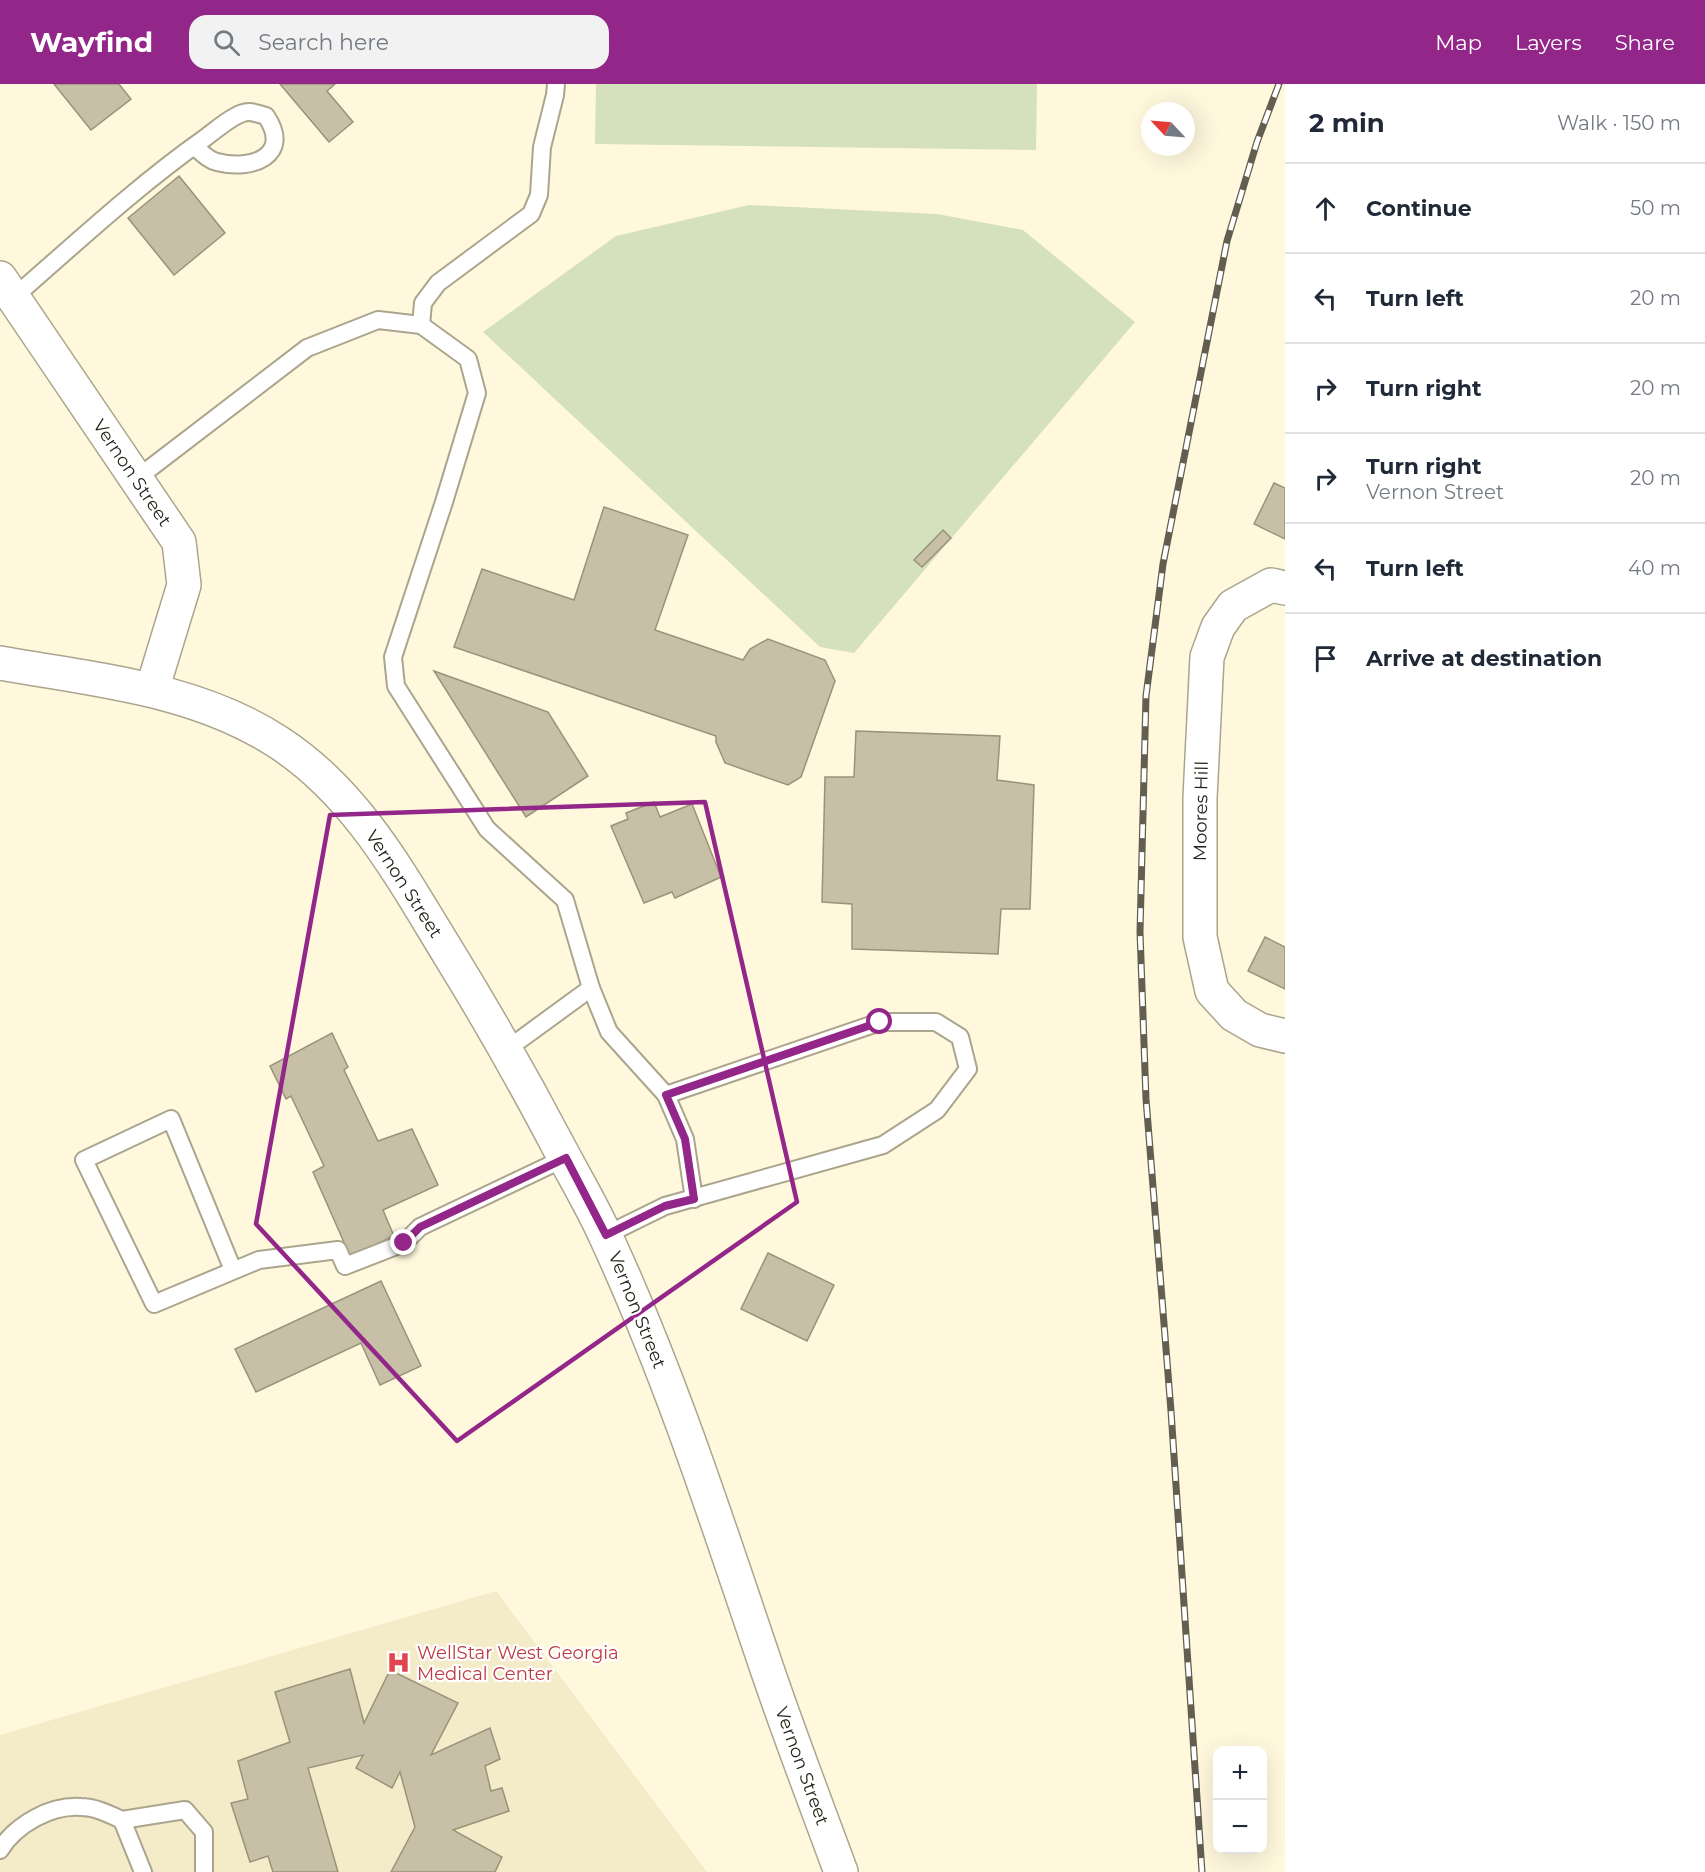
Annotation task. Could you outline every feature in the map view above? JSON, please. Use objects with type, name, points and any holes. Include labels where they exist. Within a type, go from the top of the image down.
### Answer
[{"type":"street","name":"Vernon Street","points":[[7,288],[179,542],[184,585],[152,690]]},
{"type":"street","name":"Moores Hill","points":[[1285,588],[1272,585],[1233,606],[1218,627],[1207,657],[1200,810],[1200,937],[1212,991],[1234,1015],[1260,1030],[1285,1035]]},
{"type":"street","name":"Vernon Street","points":[[0,663],[152,690],[197,702],[250,725],[314,768],[343,796],[370,828],[506,1050],[606,1235],[648,1333],[701,1471],[765,1663],[841,1872]]},
{"type":"lane","points":[[421,326],[423,303],[438,283],[531,214],[539,195],[542,147],[556,84]]},
{"type":"lane","points":[[7,288],[161,170],[194,146],[242,113],[251,112],[266,116],[273,130],[273,145],[268,155],[259,162],[246,165],[215,162],[194,146]]},
{"type":"lane","points":[[136,479],[307,348],[378,320],[421,326],[468,359],[477,393],[393,657],[396,686],[488,829],[565,900],[591,988],[609,1032],[666,1095],[685,1139],[694,1199]]},
{"type":"lane","points":[[506,1050],[591,988]]},
{"type":"lane","points":[[606,1235],[665,1206],[883,1145],[937,1110],[968,1069],[960,1037],[936,1022],[880,1022],[666,1095]]},
{"type":"lane","points":[[233,1270],[171,1119],[84,1160],[154,1304],[259,1260],[338,1250],[345,1266],[404,1243],[420,1227],[566,1158]]},
{"type":"lane","points":[[0,1850],[8,1837],[45,1812],[81,1807],[103,1811],[122,1820],[185,1810],[204,1832],[204,1872]]},
{"type":"lane","points":[[122,1820],[143,1872]]},
{"type":"highlighted area","points":[[705,802],[797,1202],[457,1441],[256,1224],[330,815]]},
{"type":"shaded area","name":"WellStar West Georgia Medical Center","points":[[496,1591],[707,1872],[0,1872],[0,1735]]},
{"type":"green space","points":[[596,84],[1037,84],[1036,150],[595,144]]},
{"type":"green space","points":[[749,205],[937,214],[1023,230],[1135,322],[854,653],[820,647],[483,332],[616,236]]},
{"type":"building","points":[[54,84],[119,84],[131,99],[91,130]]},
{"type":"building","points":[[280,84],[335,84],[327,91],[353,122],[329,142]]},
{"type":"building","points":[[179,176],[225,233],[174,275],[128,218]]},
{"type":"building","points":[[1274,483],[1285,488],[1285,539],[1254,524]]},
{"type":"building","points":[[604,507],[688,535],[655,630],[743,660],[750,649],[768,639],[825,660],[835,681],[801,777],[788,785],[725,763],[716,742],[716,736],[454,647],[482,569],[574,600]]},
{"type":"building","points":[[943,530],[951,538],[922,567],[914,560]]},
{"type":"building","points":[[434,671],[548,712],[588,776],[526,817]]},
{"type":"building","points":[[856,731],[1000,736],[997,780],[1034,785],[1030,909],[1001,909],[998,954],[852,949],[852,904],[822,902],[825,777],[854,777]]},
{"type":"building","points":[[654,802],[660,817],[692,804],[721,877],[675,898],[672,892],[644,903],[611,826],[628,819],[626,813]]},
{"type":"building","points":[[1265,937],[1285,947],[1285,989],[1248,971]]},
{"type":"building","points":[[332,1033],[348,1067],[344,1070],[378,1141],[412,1129],[438,1185],[383,1210],[394,1236],[350,1256],[313,1172],[324,1166],[291,1096],[286,1099],[270,1066]]},
{"type":"building","points":[[768,1253],[834,1285],[807,1341],[741,1309]]},
{"type":"building","points":[[381,1281],[421,1366],[380,1385],[361,1343],[256,1392],[235,1349]]},
{"type":"building","points":[[350,1669],[364,1723],[390,1670],[458,1703],[431,1755],[490,1728],[500,1759],[485,1766],[491,1791],[502,1788],[509,1811],[453,1830],[502,1857],[495,1872],[391,1872],[415,1827],[400,1772],[392,1788],[356,1768],[363,1755],[308,1768],[338,1872],[273,1872],[268,1856],[250,1862],[231,1803],[248,1799],[238,1761],[290,1742],[275,1692]]},
{"type":"railway","points":[[1202,1872],[1171,1411],[1146,1099],[1140,932],[1146,696],[1163,564],[1227,241],[1257,142],[1279,84]]},
{"type":"place","name":"WellStar West Georgia Medical Center","points":[[399,1663]]},
{"type":"route","points":[[404,1243],[420,1227],[566,1158],[606,1235],[665,1206],[694,1199],[685,1139],[666,1095],[880,1022]]}]
